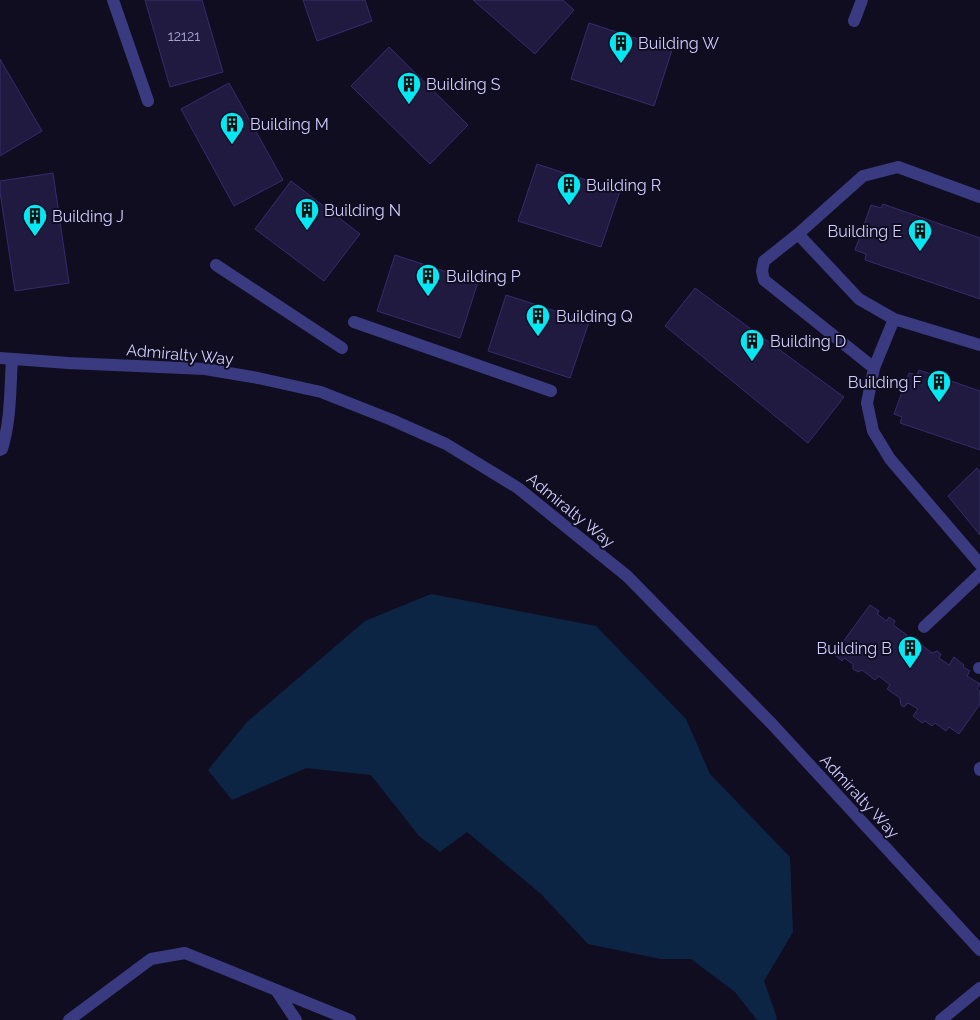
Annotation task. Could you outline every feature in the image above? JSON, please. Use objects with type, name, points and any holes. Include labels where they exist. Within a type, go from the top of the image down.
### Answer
[{"type":"street","points":[[113,0],[148,101]]},
{"type":"street","points":[[854,21],[862,0]]},
{"type":"street","points":[[874,368],[764,280],[762,271],[764,261],[798,234],[863,176],[898,166],[980,197]]},
{"type":"street","points":[[798,234],[860,299],[894,319],[980,345]]},
{"type":"street","points":[[216,265],[342,348]]},
{"type":"street","points":[[894,319],[874,368],[867,403],[873,432],[890,459],[980,564]]},
{"type":"street","points":[[354,322],[551,391]]},
{"type":"street","points":[[0,450],[2,449],[6,434],[8,418],[6,359]]},
{"type":"street","name":"Admiralty Way","points":[[6,359],[205,369],[258,378],[321,392],[446,444],[518,488],[627,576],[772,724],[980,950]]},
{"type":"street","points":[[924,628],[980,574]]},
{"type":"street","points":[[69,1020],[151,959],[185,953],[350,1020]]},
{"type":"street","points":[[941,1020],[980,988]]},
{"type":"street","points":[[276,990],[296,1020]]},
{"type":"water","points":[[431,594],[596,626],[686,719],[710,774],[790,857],[793,932],[764,981],[777,1018],[776,1020],[757,1020],[735,992],[691,959],[661,959],[588,944],[541,894],[467,832],[440,852],[419,836],[371,775],[306,768],[232,800],[208,770],[247,722],[365,621]]},
{"type":"building","points":[[145,0],[202,0],[223,72],[170,87]]},
{"type":"building","points":[[303,0],[365,0],[372,21],[317,41]]},
{"type":"building","points":[[473,0],[563,0],[574,10],[535,54]]},
{"type":"building","name":"Building W","points":[[589,23],[672,50],[654,106],[571,79]]},
{"type":"building","name":"Building S","points":[[389,47],[468,125],[430,164],[351,86]]},
{"type":"building","points":[[0,59],[42,131],[0,156]]},
{"type":"building","name":"Building M","points":[[229,83],[283,180],[234,206],[181,109]]},
{"type":"building","name":"Building R","points":[[537,164],[620,191],[601,247],[518,221]]},
{"type":"building","name":"Building J","points":[[53,173],[69,283],[15,291],[0,181]]},
{"type":"building","name":"Building N","points":[[291,181],[360,234],[324,281],[255,229]]},
{"type":"building","name":"Building E","points":[[883,204],[980,238],[980,299],[865,260],[866,254],[855,250],[871,205],[881,208]]},
{"type":"building","name":"Building P","points":[[395,255],[478,282],[460,338],[377,311]]},
{"type":"building","name":"Building D","points":[[695,288],[844,397],[808,443],[665,326]]},
{"type":"building","name":"Building Q","points":[[506,295],[589,322],[570,378],[488,351]]},
{"type":"building","name":"Building F","points":[[919,370],[980,391],[980,450],[900,423],[902,417],[894,414],[909,373],[917,375]]},
{"type":"building","points":[[977,468],[980,472],[980,535],[948,496]]},
{"type":"building","name":"Building B","points":[[870,605],[879,611],[877,614],[887,621],[889,617],[895,621],[893,625],[907,635],[905,639],[916,647],[919,643],[932,653],[937,651],[941,654],[939,658],[949,665],[954,657],[964,665],[963,667],[970,671],[967,676],[980,684],[977,689],[980,691],[980,704],[959,734],[949,727],[946,731],[935,723],[932,726],[925,721],[922,723],[913,716],[918,709],[908,703],[904,707],[901,705],[900,698],[887,689],[890,685],[879,676],[875,680],[862,670],[858,672],[853,669],[853,664],[844,658],[842,661],[834,654]]},
{"type":"place","name":"Building W","points":[[621,64]]},
{"type":"place","name":"Building S","points":[[409,105]]},
{"type":"place","name":"Building M","points":[[232,145]]},
{"type":"place","name":"Building R","points":[[569,206]]},
{"type":"place","name":"Building N","points":[[307,231]]},
{"type":"place","name":"Building J","points":[[35,237]]},
{"type":"place","name":"Building E","points":[[920,252]]},
{"type":"place","name":"Building P","points":[[428,297]]},
{"type":"place","name":"Building Q","points":[[538,337]]},
{"type":"place","name":"Building D","points":[[752,362]]},
{"type":"place","name":"Building F","points":[[939,403]]},
{"type":"place","name":"Building B","points":[[910,669]]}]
